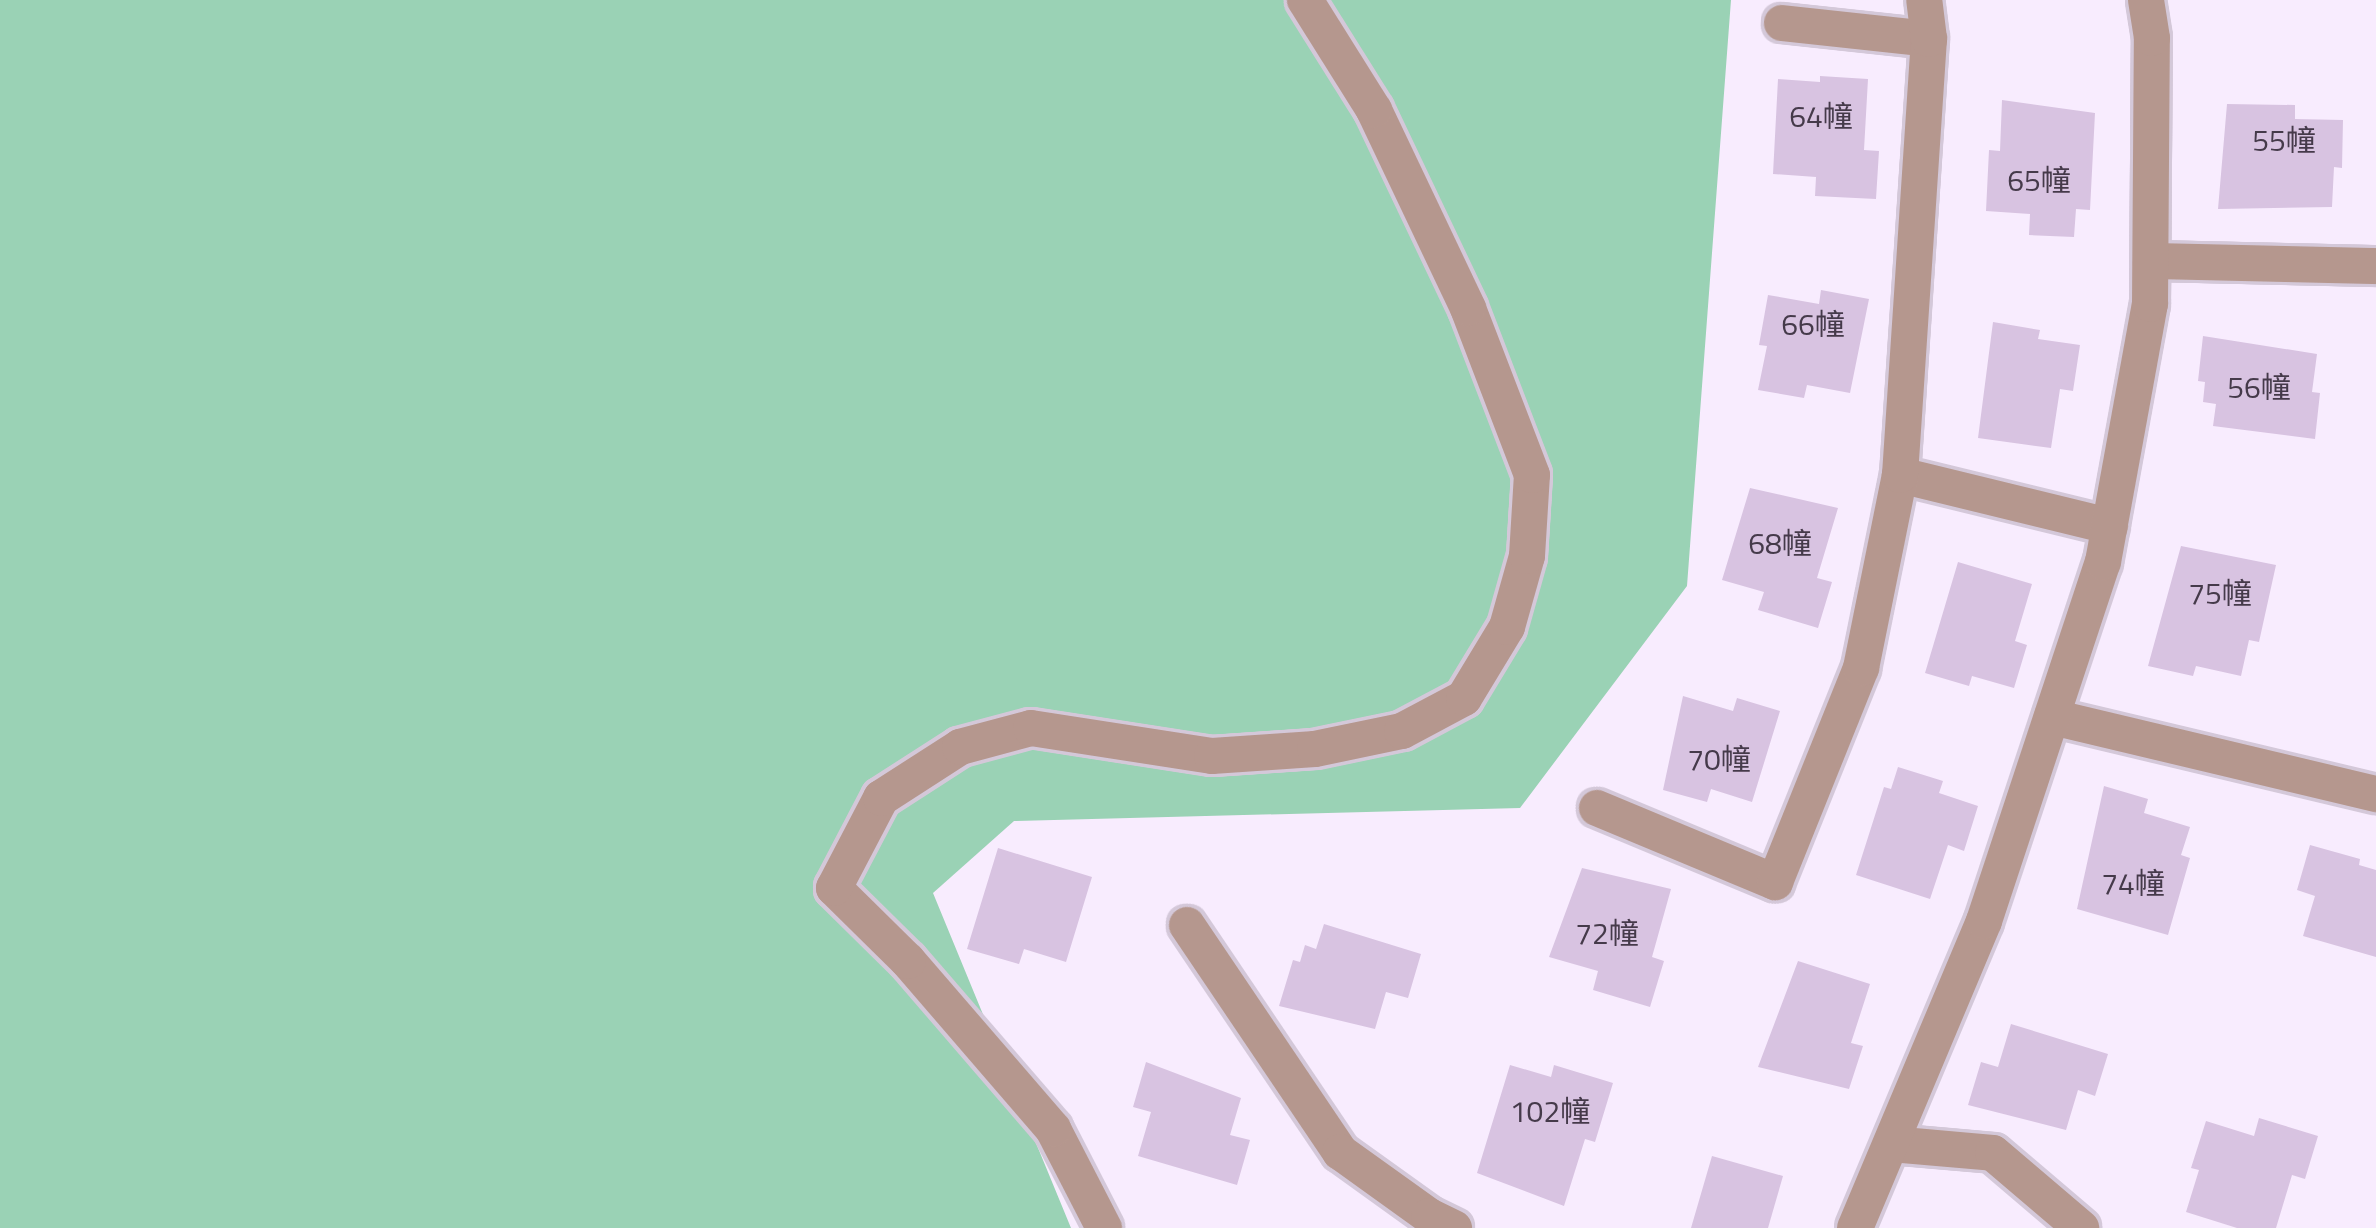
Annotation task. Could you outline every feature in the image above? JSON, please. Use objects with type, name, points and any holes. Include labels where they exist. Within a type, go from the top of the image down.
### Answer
[{"type":"street","points":[[1104,1228],[1053,1130],[908,961],[834,888],[881,798],[960,746],[1031,728],[1212,756],[1316,749],[1402,731],[1464,698],[1507,627],[1527,556],[1532,475],[1468,308],[1374,110],[1305,0]]},
{"type":"street","points":[[1597,808],[1775,882],[1861,668],[1900,475],[1929,39],[1924,0]]},
{"type":"street","points":[[1856,1228],[1984,921],[2110,526],[2150,304],[2152,38],[2146,0]]},
{"type":"street","points":[[1782,22],[1929,39]]},
{"type":"street","points":[[2151,261],[2376,266]]},
{"type":"street","points":[[1900,475],[2110,526]]},
{"type":"street","points":[[2052,717],[2376,794]]},
{"type":"street","points":[[1187,925],[1340,1152],[1436,1224]]},
{"type":"street","points":[[1891,1144],[1993,1153],[2081,1228]]},
{"type":"green space","points":[[0,0],[1731,0],[1687,586],[1520,808],[1014,821],[933,893],[1071,1228],[0,1228]]},
{"type":"building","points":[[1820,76],[1868,79],[1864,150],[1879,151],[1876,199],[1815,196],[1816,177],[1773,174],[1778,79],[1820,82]]},
{"type":"building","points":[[2002,100],[2095,113],[2090,210],[2076,209],[2074,237],[2029,235],[2030,214],[1986,211],[1989,150],[2000,151]]},
{"type":"building","points":[[2227,104],[2295,105],[2295,119],[2343,120],[2342,168],[2334,167],[2332,207],[2218,209]]},
{"type":"building","points":[[1821,290],[1869,299],[1850,393],[1807,385],[1804,398],[1758,390],[1767,346],[1759,345],[1768,295],[1819,304]]},
{"type":"building","points":[[1993,322],[2040,330],[2038,339],[2080,345],[2073,391],[2060,389],[2051,448],[1978,438]]},
{"type":"building","points":[[2203,336],[2317,354],[2312,392],[2320,393],[2315,439],[2213,426],[2216,404],[2203,402],[2205,382],[2198,381]]},
{"type":"building","points":[[1750,488],[1838,508],[1817,578],[1832,582],[1818,628],[1758,610],[1764,592],[1722,580]]},
{"type":"building","points":[[2181,546],[2276,565],[2259,642],[2249,640],[2241,676],[2196,666],[2193,676],[2148,666]]},
{"type":"building","points":[[1958,562],[2032,584],[2015,641],[2027,645],[2014,688],[1972,676],[1969,686],[1925,673]]},
{"type":"building","points":[[1683,696],[1733,711],[1737,698],[1780,711],[1752,802],[1711,789],[1707,802],[1663,790]]},
{"type":"building","points":[[1898,767],[1943,781],[1939,793],[1978,806],[1964,851],[1948,845],[1930,899],[1856,875],[1884,787],[1891,789]]},
{"type":"building","points":[[2104,786],[2148,799],[2144,813],[2190,827],[2181,855],[2190,858],[2168,935],[2077,909]]},
{"type":"building","points":[[2310,845],[2360,859],[2359,865],[2376,870],[2376,957],[2303,936],[2315,896],[2297,890]]},
{"type":"building","points":[[998,848],[1092,877],[1066,962],[1024,949],[1019,964],[967,949]]},
{"type":"building","points":[[1582,868],[1671,889],[1652,957],[1664,961],[1650,1007],[1593,990],[1598,971],[1549,957]]},
{"type":"building","points":[[1324,924],[1421,954],[1408,998],[1386,992],[1375,1029],[1279,1006],[1293,960],[1300,962],[1305,945],[1316,949]]},
{"type":"building","points":[[1798,961],[1870,984],[1851,1043],[1863,1046],[1849,1089],[1758,1067]]},
{"type":"building","points":[[2011,1024],[2108,1054],[2095,1096],[2078,1090],[2066,1130],[1968,1105],[1981,1062],[1998,1067]]},
{"type":"building","points":[[1146,1062],[1241,1098],[1230,1135],[1250,1140],[1237,1185],[1138,1156],[1151,1112],[1133,1107]]},
{"type":"building","points":[[1510,1065],[1551,1077],[1554,1065],[1613,1083],[1595,1142],[1585,1139],[1564,1206],[1477,1173]]},
{"type":"building","points":[[2259,1118],[2318,1136],[2305,1179],[2292,1175],[2276,1228],[2237,1228],[2186,1212],[2199,1170],[2191,1168],[2206,1121],[2254,1136]]},
{"type":"building","points":[[1712,1156],[1783,1176],[1768,1228],[1691,1228]]}]
